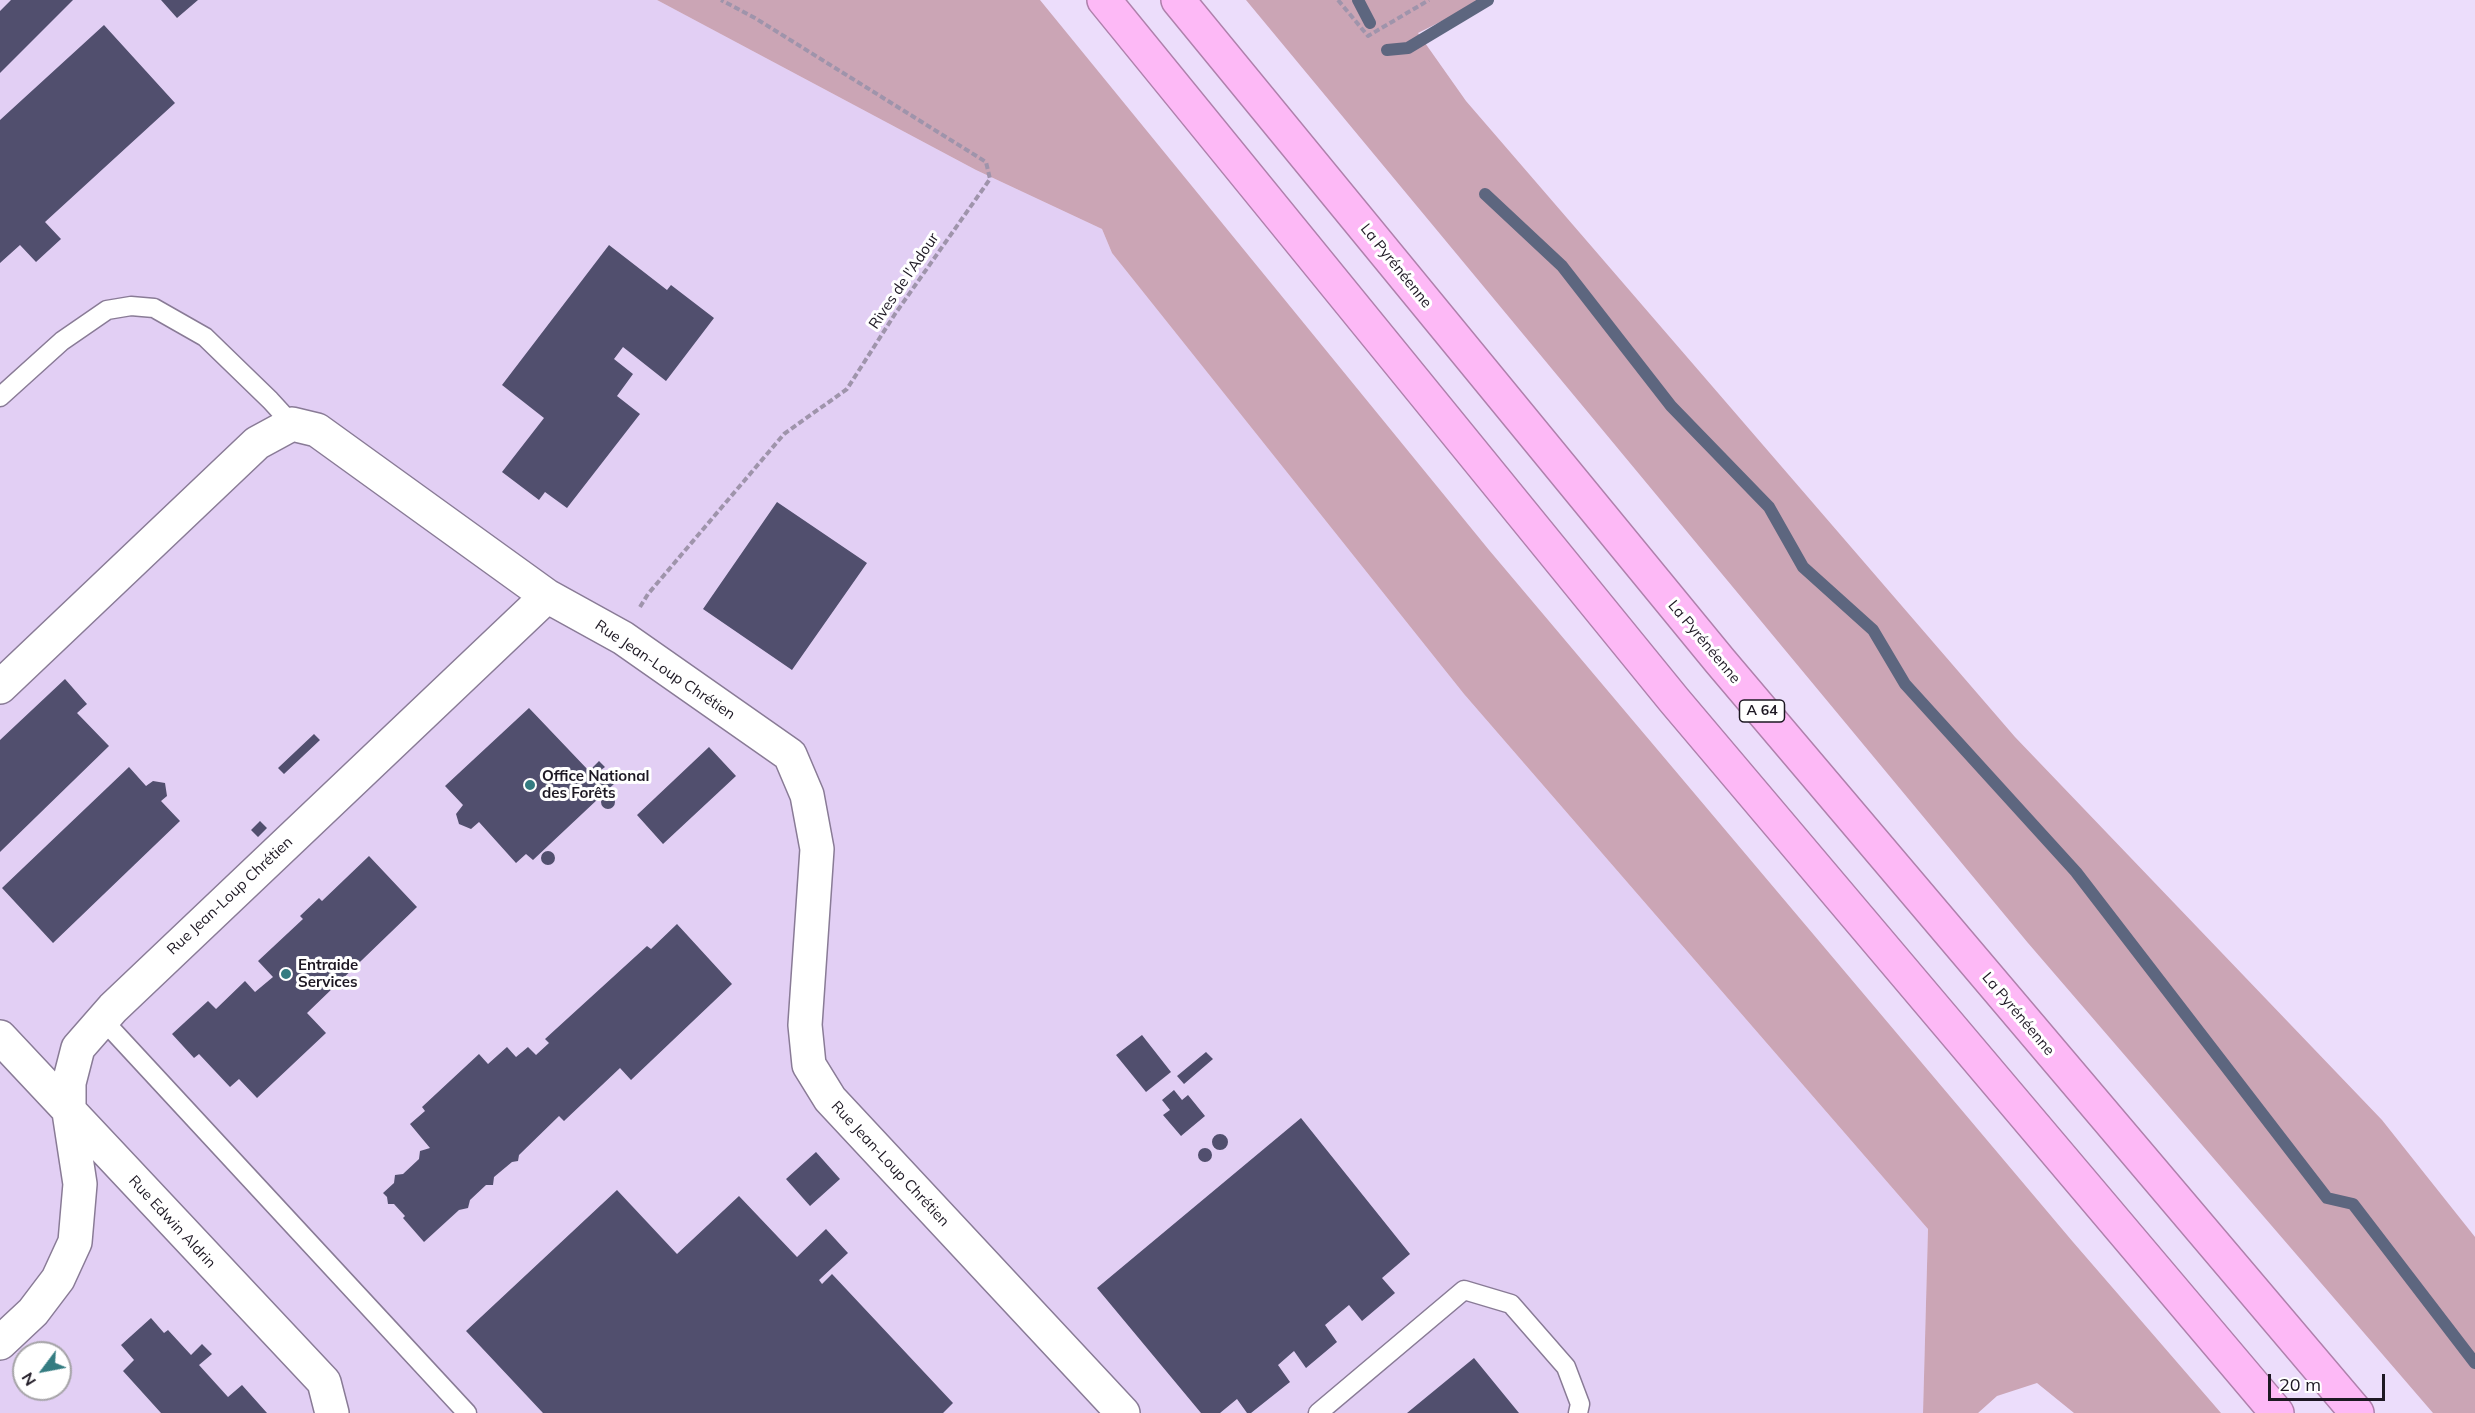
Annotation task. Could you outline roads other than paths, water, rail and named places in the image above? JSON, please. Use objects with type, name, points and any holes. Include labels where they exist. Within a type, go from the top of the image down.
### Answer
[{"type":"highway","points":[[1104,0],[1674,700],[2277,1413]]},
{"type":"highway","name":"La Pyrénéenne","points":[[1178,0],[1720,661],[2357,1413]]},
{"type":"street","points":[[0,687],[257,443],[292,424],[317,430],[547,596]]},
{"type":"street","name":"Rue Jean-Loup Chrétien","points":[[0,1343],[33,1312],[58,1279],[75,1242],[80,1184],[69,1112],[69,1083],[78,1048],[103,1020],[547,596],[623,638],[790,755],[807,795],[817,849],[805,1025],[810,1065],[830,1099],[1123,1413]]},
{"type":"street","name":"Rue Edwin Aldrin","points":[[0,1037],[324,1382],[332,1413]]},
{"type":"lane","points":[[0,397],[62,341],[106,310],[131,306],[154,308],[205,337],[292,424]]},
{"type":"lane","points":[[103,1020],[467,1413]]},
{"type":"lane","points":[[1318,1413],[1464,1290],[1511,1304],[1566,1367],[1580,1404],[1578,1413]]},
{"type":"waterway","points":[[1358,0],[1370,23]]},
{"type":"waterway","points":[[1387,50],[1408,48],[1488,0]]},
{"type":"waterway","points":[[1485,194],[1562,266],[1671,406],[1769,507],[1803,567],[1873,630],[1905,684],[2076,872],[2327,1198],[2353,1204],[2475,1363]]},
{"type":"place","name":"Office National des Forêts","points":[[530,785]]},
{"type":"place","name":"Entraide Services","points":[[286,974]]}]
